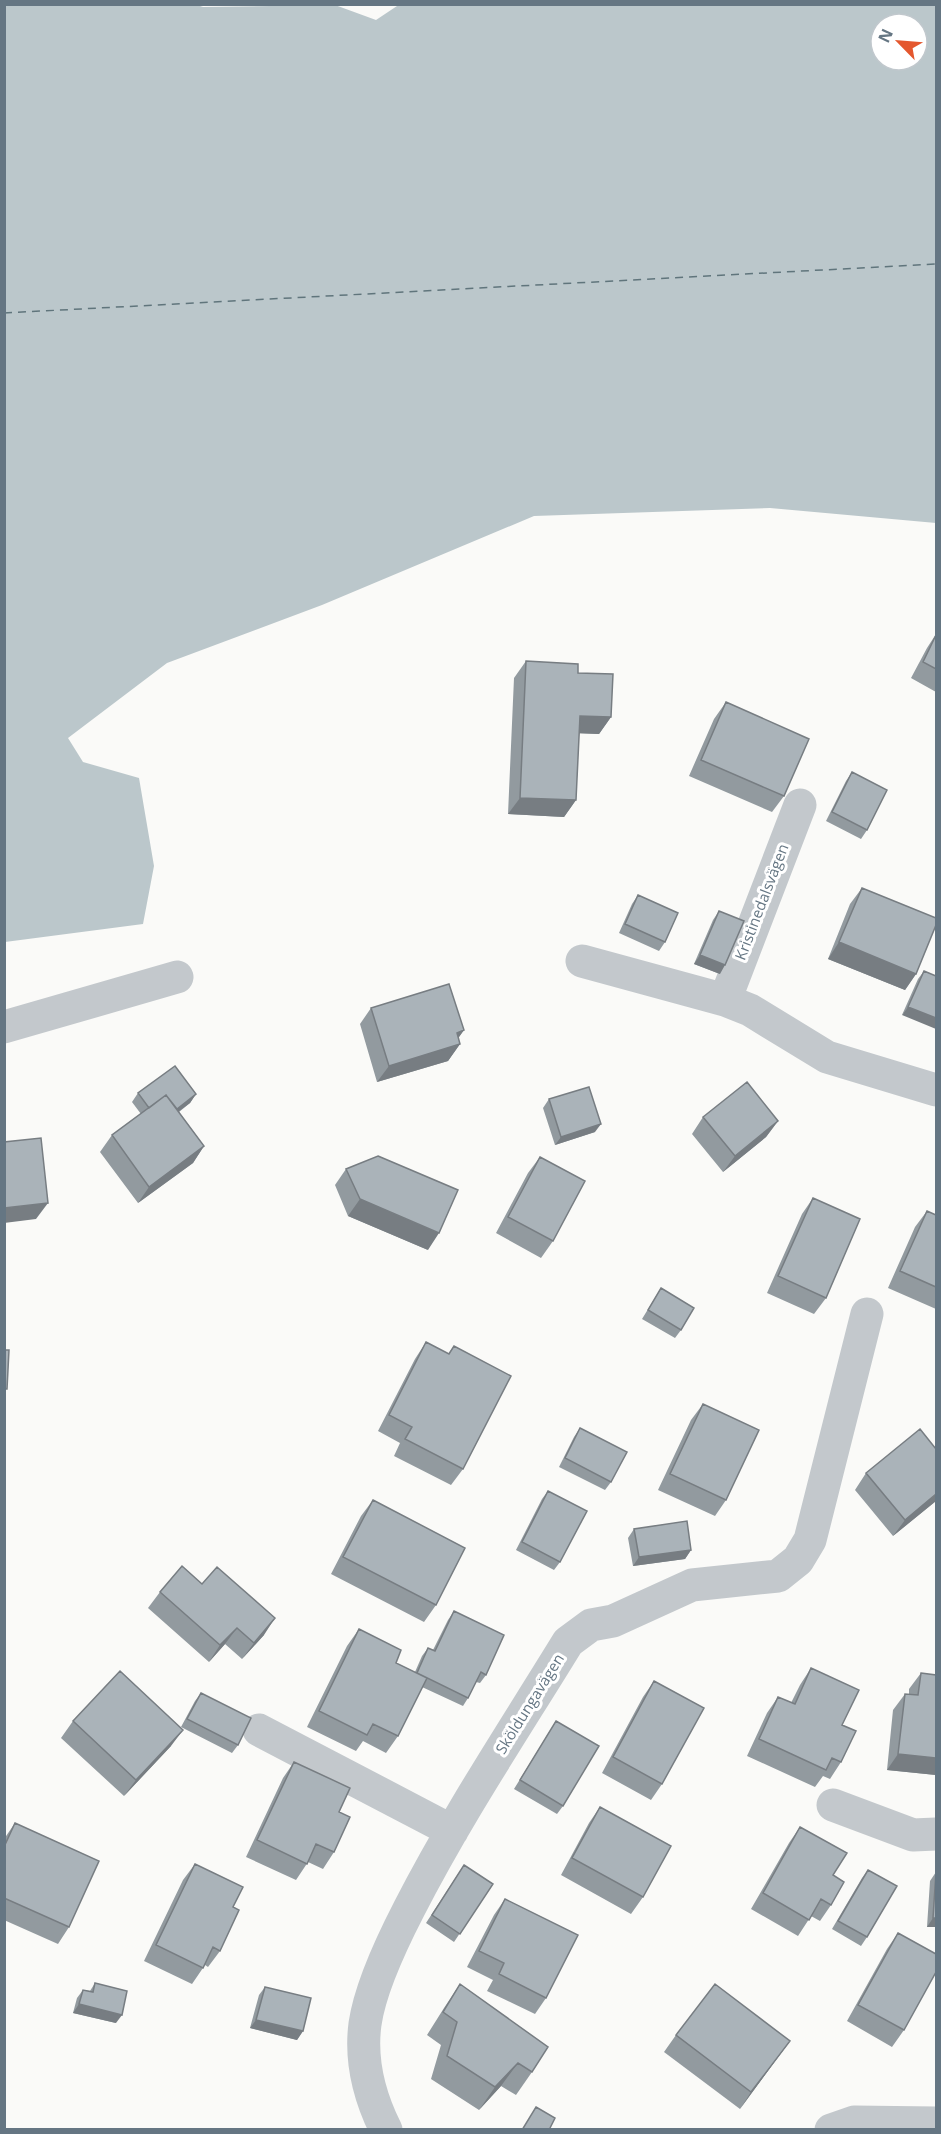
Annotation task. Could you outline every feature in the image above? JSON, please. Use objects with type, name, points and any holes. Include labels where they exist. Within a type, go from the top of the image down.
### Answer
[{"type":"street","name":"Kristinedalsvägen","points":[[725,1000],[800,805]]},
{"type":"street","points":[[582,961],[725,1000],[750,1010],[826,1057],[936,1090]]},
{"type":"street","points":[[4,1027],[177,977]]},
{"type":"street","name":"Sköldungavägen","points":[[386,2130],[373,2105],[364,2066],[365,2023],[388,1950],[434,1859],[568,1642],[591,1624],[613,1621],[692,1586],[778,1576],[798,1560],[810,1540],[867,1314]]},
{"type":"street","points":[[259,1730],[452,1831]]},
{"type":"street","points":[[833,1805],[913,1834],[936,1834]]},
{"type":"street","points":[[831,2130],[854,2122],[869,2126],[936,2123]]},
{"type":"shaded area","points":[[400,4],[936,5],[936,523],[770,508],[534,516],[322,605],[167,663],[68,738],[83,762],[139,778],[154,866],[143,924],[5,942],[5,5],[197,5],[203,7],[335,5],[376,20]]},
{"type":"building","points":[[936,635],[936,669],[923,662]]},
{"type":"building","points":[[526,661],[578,664],[578,673],[613,674],[611,717],[580,716],[576,800],[520,798]]},
{"type":"building","points":[[726,702],[809,739],[784,796],[701,760]]},
{"type":"building","points":[[852,772],[887,790],[867,830],[832,812]]},
{"type":"building","points":[[862,888],[936,918],[936,925],[916,974],[839,942]]},
{"type":"building","points":[[638,895],[678,913],[665,942],[625,924]]},
{"type":"building","points":[[719,911],[744,921],[725,965],[700,955]]},
{"type":"building","points":[[924,971],[936,976],[936,1018],[908,1007]]},
{"type":"building","points":[[449,984],[464,1030],[457,1033],[460,1044],[389,1066],[371,1008]]},
{"type":"building","points":[[175,1066],[196,1094],[177,1109],[166,1095],[149,1108],[138,1093]]},
{"type":"building","points":[[747,1082],[778,1121],[735,1156],[703,1117]]},
{"type":"building","points":[[589,1087],[601,1124],[561,1137],[549,1099]]},
{"type":"building","points":[[166,1095],[204,1146],[149,1187],[112,1135]]},
{"type":"building","points":[[41,1138],[48,1203],[4,1208],[4,1142]]},
{"type":"building","points":[[378,1156],[458,1190],[439,1233],[360,1199],[346,1169]]},
{"type":"building","points":[[540,1157],[585,1181],[553,1241],[508,1217]]},
{"type":"building","points":[[813,1198],[860,1219],[826,1298],[778,1276]]},
{"type":"building","points":[[927,1211],[936,1215],[936,1287],[900,1271]]},
{"type":"building","points":[[661,1288],[694,1308],[681,1330],[648,1310]]},
{"type":"building","points":[[426,1342],[449,1354],[454,1346],[511,1376],[463,1469],[405,1439],[412,1427],[389,1415]]},
{"type":"building","points":[[4,1350],[9,1350],[7,1389],[4,1389]]},
{"type":"building","points":[[703,1404],[759,1430],[726,1500],[670,1474]]},
{"type":"building","points":[[580,1428],[627,1452],[611,1482],[565,1458]]},
{"type":"building","points":[[920,1429],[936,1449],[936,1494],[905,1520],[866,1473]]},
{"type":"building","points":[[548,1491],[587,1511],[560,1562],[522,1542]]},
{"type":"building","points":[[373,1500],[465,1548],[436,1605],[343,1557]]},
{"type":"building","points":[[687,1521],[691,1550],[639,1557],[634,1529]]},
{"type":"building","points":[[182,1566],[202,1584],[217,1567],[275,1618],[254,1643],[237,1628],[220,1645],[160,1592]]},
{"type":"building","points":[[454,1611],[504,1635],[486,1675],[481,1672],[468,1698],[417,1673],[428,1648],[435,1651]]},
{"type":"building","points":[[359,1629],[401,1650],[396,1663],[427,1678],[398,1736],[373,1724],[367,1735],[319,1711]]},
{"type":"building","points":[[811,1668],[859,1690],[842,1725],[856,1731],[841,1762],[832,1758],[826,1770],[759,1739],[778,1697],[795,1704]]},
{"type":"building","points":[[120,1671],[183,1730],[136,1780],[73,1721]]},
{"type":"building","points":[[921,1673],[936,1675],[936,1758],[898,1754],[905,1694],[918,1695]]},
{"type":"building","points":[[654,1681],[704,1708],[662,1784],[613,1757]]},
{"type":"building","points":[[201,1693],[251,1718],[238,1745],[187,1719]]},
{"type":"building","points":[[556,1721],[599,1746],[563,1806],[520,1780]]},
{"type":"building","points":[[294,1762],[350,1788],[339,1812],[350,1817],[334,1852],[316,1844],[307,1864],[257,1840]]},
{"type":"building","points":[[600,1807],[671,1846],[643,1897],[572,1858]]},
{"type":"building","points":[[15,1823],[99,1861],[69,1927],[4,1898],[4,1847]]},
{"type":"building","points":[[800,1827],[847,1853],[833,1875],[844,1882],[831,1905],[821,1899],[809,1920],[763,1893]]},
{"type":"building","points":[[195,1864],[243,1887],[233,1907],[239,1910],[220,1951],[213,1947],[203,1968],[156,1945]]},
{"type":"building","points":[[464,1865],[493,1884],[460,1934],[432,1915]]},
{"type":"building","points":[[868,1870],[897,1886],[867,1937],[838,1921]]},
{"type":"building","points":[[936,1872],[936,1918],[933,1918]]},
{"type":"building","points":[[505,1899],[578,1935],[546,1998],[499,1974],[504,1963],[479,1951]]},
{"type":"building","points":[[898,1933],[936,1954],[936,1972],[904,2030],[858,2005]]},
{"type":"building","points":[[95,1983],[127,1991],[122,2015],[79,2004],[83,1990],[93,1992]]},
{"type":"building","points":[[460,1984],[548,2047],[532,2072],[518,2063],[495,2087],[447,2056],[457,2022],[443,2012]]},
{"type":"building","points":[[715,1984],[790,2041],[751,2092],[676,2035]]},
{"type":"building","points":[[265,1987],[311,1998],[303,2031],[256,2020]]},
{"type":"building","points":[[536,2107],[555,2118],[549,2130],[522,2130]]},
{"type":"ferry route","points":[[4,313],[936,264]]}]
